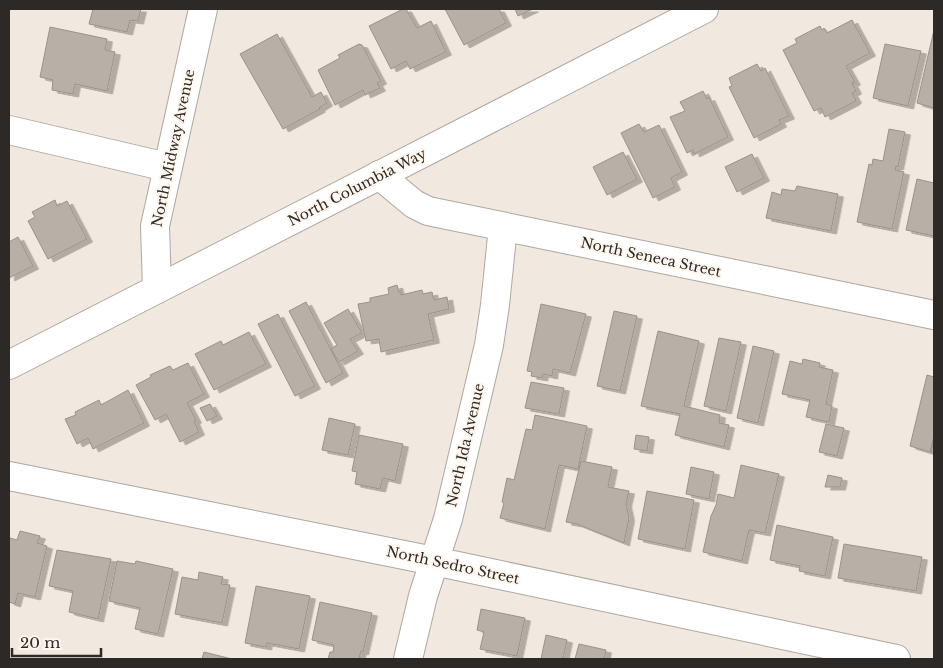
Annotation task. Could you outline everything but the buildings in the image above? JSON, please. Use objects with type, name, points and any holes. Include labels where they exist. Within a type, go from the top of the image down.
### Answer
[{"type":"street","name":"North Midway Avenue","points":[[157,290],[156,226],[167,167],[203,9]]},
{"type":"street","name":"North Columbia Way","points":[[9,365],[704,9]]},
{"type":"street","points":[[9,130],[167,167]]},
{"type":"street","name":"North Seneca Street","points":[[379,175],[414,204],[428,211],[934,316]]},
{"type":"street","name":"North Ida Avenue","points":[[408,659],[423,596],[448,519],[489,345],[503,227]]},
{"type":"street","name":"North Sedro Street","points":[[9,476],[434,561],[896,659]]}]
